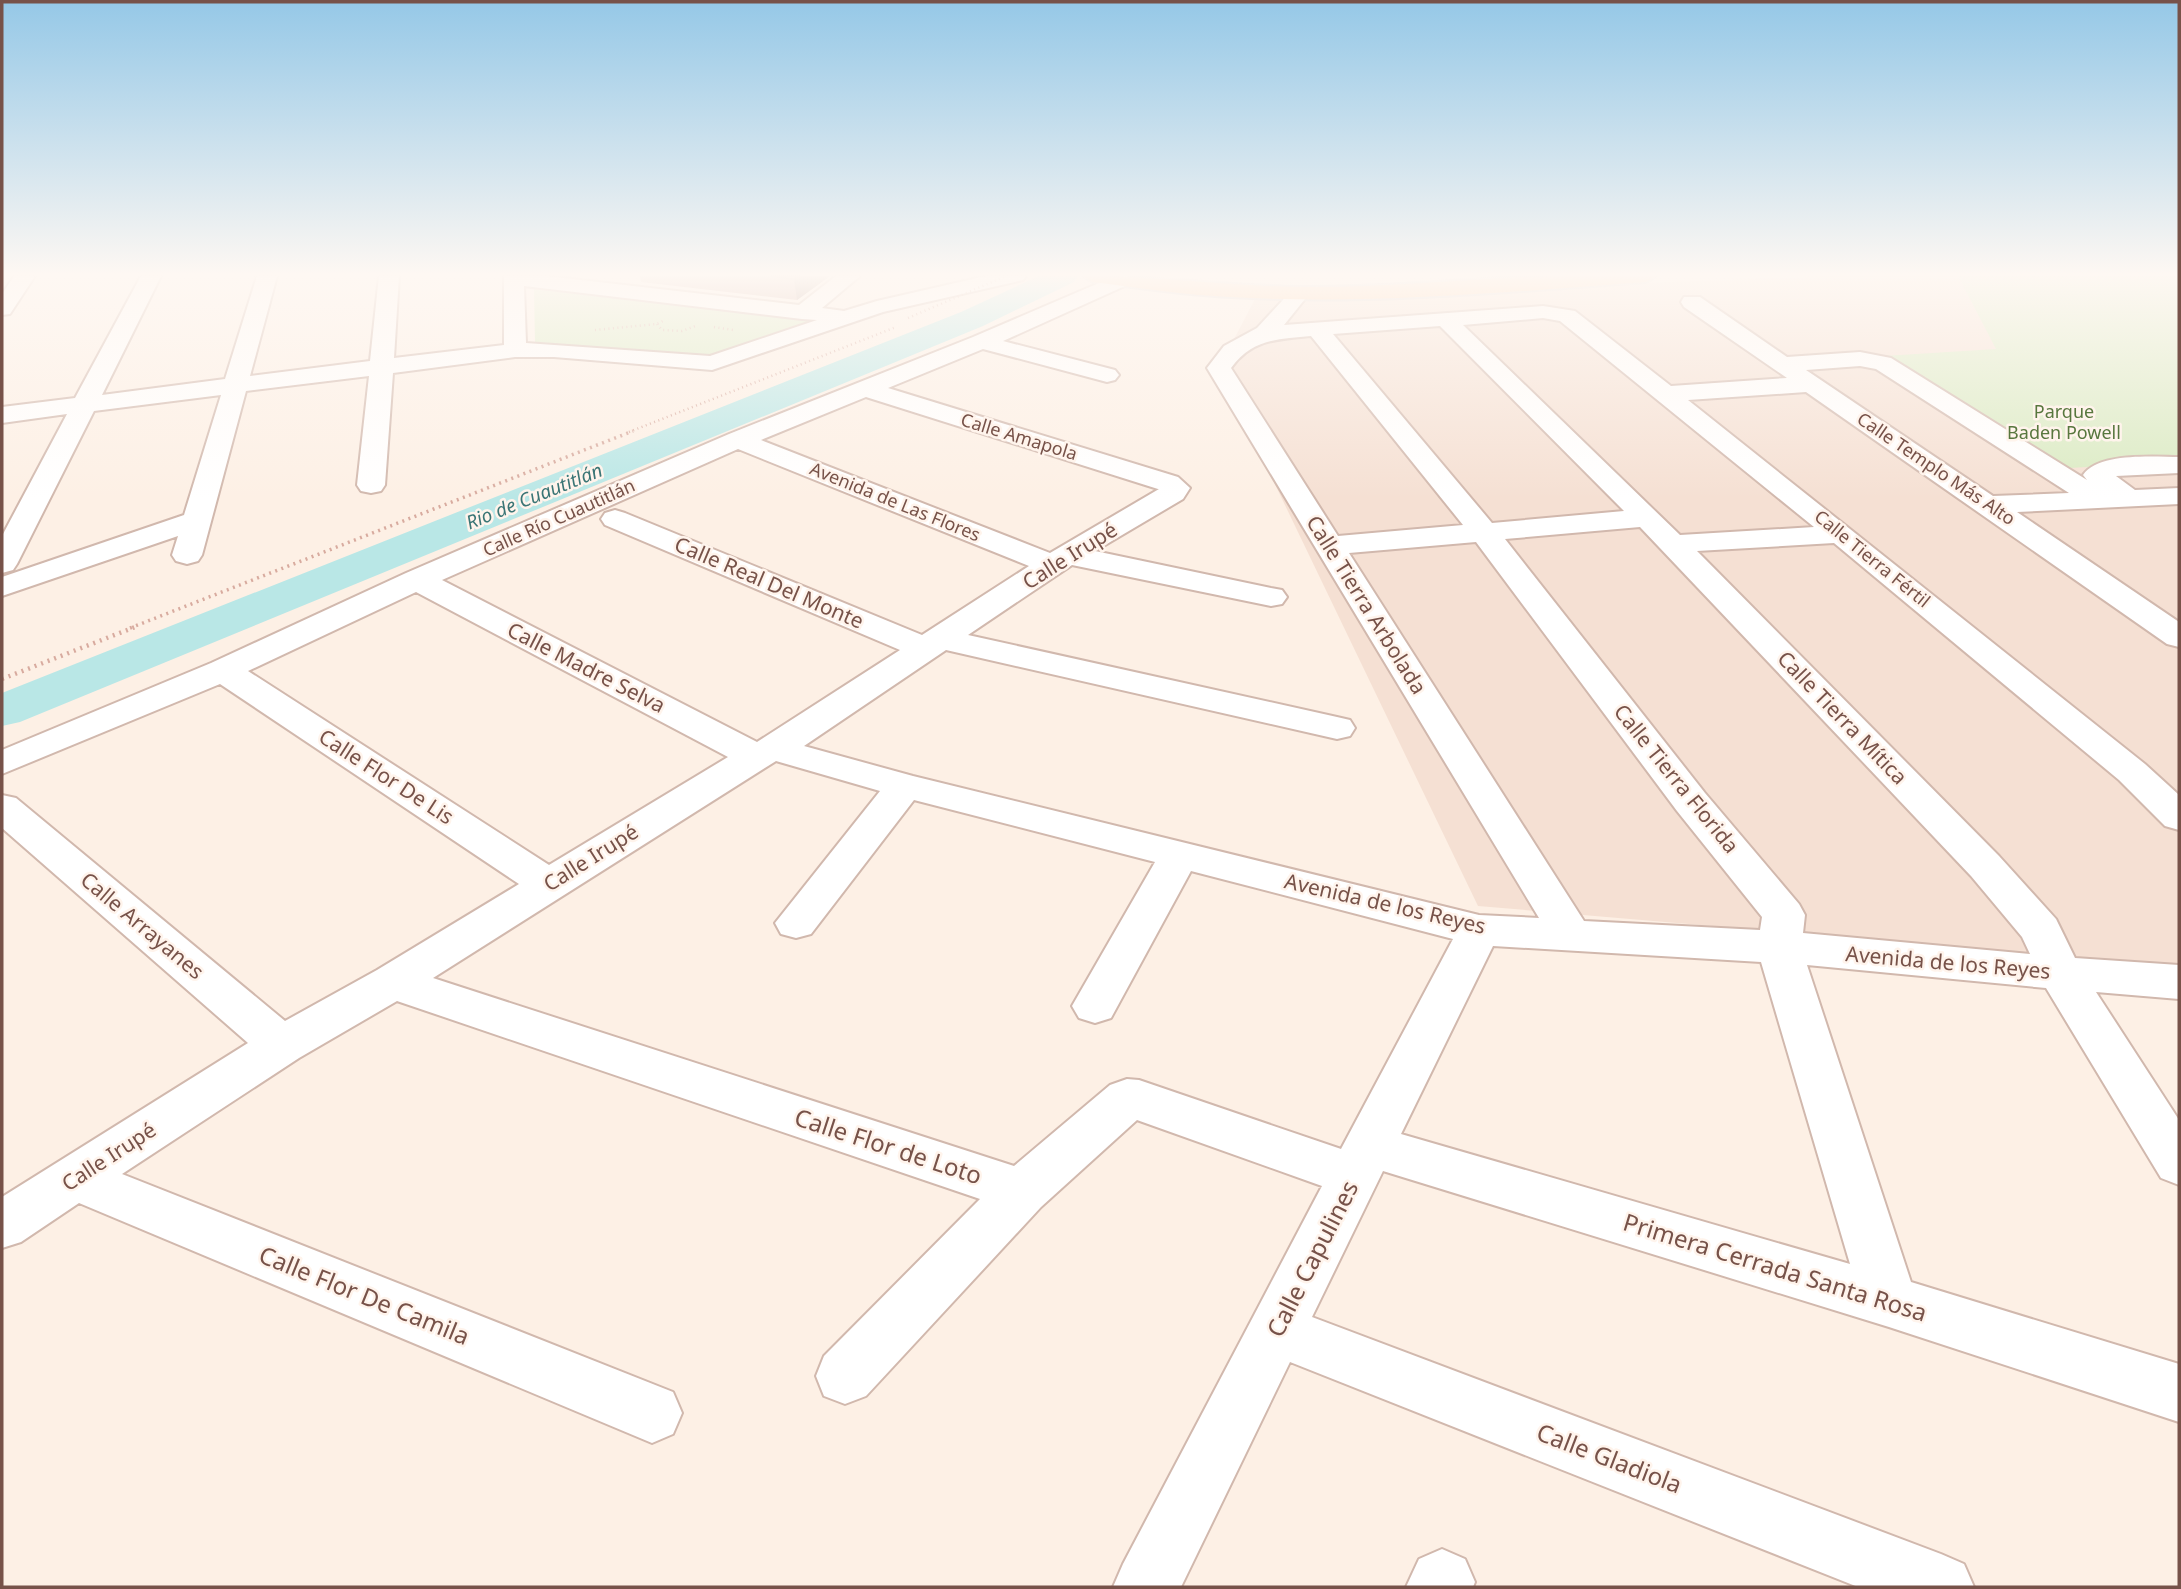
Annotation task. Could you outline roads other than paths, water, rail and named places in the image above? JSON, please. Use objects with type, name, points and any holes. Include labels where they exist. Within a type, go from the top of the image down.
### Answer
[{"type":"street","points":[[2,564],[112,350]]},
{"type":"street","points":[[187,555],[247,350]]},
{"type":"street","points":[[371,485],[383,350]]},
{"type":"street","points":[[2,415],[514,350]]},
{"type":"street","points":[[556,350],[712,363],[749,350]]},
{"type":"street","name":"Calle Río Cuautitlán","points":[[2,763],[223,670],[417,580],[738,440],[960,350]]},
{"type":"street","points":[[1011,350],[1107,376]]},
{"type":"street","name":"Calle Tierra Arbolada","points":[[1235,350],[1219,368],[1573,936]]},
{"type":"street","name":"Calle Tierra Florida","points":[[1334,350],[1485,533],[1690,802],[1784,915],[1779,947],[1889,1301]]},
{"type":"street","name":"Calle Tierra Mítica","points":[[1477,350],[1673,544],[1985,866],[2041,930],[2060,973],[2179,1163]]},
{"type":"street","name":"Calle Tierra Fértil","points":[[1611,350],[2132,772],[2179,817]]},
{"type":"street","name":"Calle Templo Más Alto","points":[[1765,350],[2179,636]]},
{"type":"street","points":[[1786,364],[1860,359],[1883,363],[2099,500]]},
{"type":"street","points":[[1668,394],[1812,384]]},
{"type":"street","name":"Calle Amapola","points":[[862,388],[1168,483],[1176,488]]},
{"type":"street","name":"Avenida de Las Flores","points":[[738,440],[1061,560],[1271,597]]},
{"type":"street","points":[[2179,465],[2122,467],[2106,469],[2097,475],[2139,498],[2179,514]]},
{"type":"street","name":"Calle Irupé","points":[[2,1225],[282,1045],[393,982],[765,752],[1061,560],[1173,493],[1176,488]]},
{"type":"street","points":[[1990,505],[2179,496]]},
{"type":"street","points":[[1328,546],[1646,518]]},
{"type":"street","name":"Calle Real Del Monte","points":[[615,519],[933,644],[1337,729]]},
{"type":"street","points":[[2,587],[197,520]]},
{"type":"street","points":[[1673,544],[1841,534]]},
{"type":"street","name":"Calle Madre Selva","points":[[417,580],[765,752]]},
{"type":"street","name":"Calle Flor De Lis","points":[[223,670],[548,884]]},
{"type":"street","name":"Avenida de los Reyes","points":[[765,752],[1479,930],[1779,947],[2179,982]]},
{"type":"street","points":[[796,923],[905,786]]},
{"type":"street","name":"Calle Arrayanes","points":[[2,807],[282,1045]]},
{"type":"street","points":[[1094,1006],[1181,854]]},
{"type":"street","name":"Calle Capulines","points":[[1146,1587],[1479,930]]},
{"type":"street","name":"Calle Flor de Loto","points":[[393,982],[1022,1191]]},
{"type":"street","points":[[845,1376],[1022,1191],[1127,1099],[1362,1161]]},
{"type":"street","name":"Primera Cerrada Santa Rosa","points":[[1362,1161],[1889,1301],[2179,1393]]},
{"type":"street","name":"Calle Flor De Camila","points":[[76,1179],[652,1413]]},
{"type":"street","name":"Calle Gladiola","points":[[1277,1330],[1941,1587]]},
{"type":"waterway","name":"Rio de Cuautitlán","points":[[2,711],[895,350]]},
{"type":"park label","name":"Parque Baden Powell","points":[[2064,422]]}]
